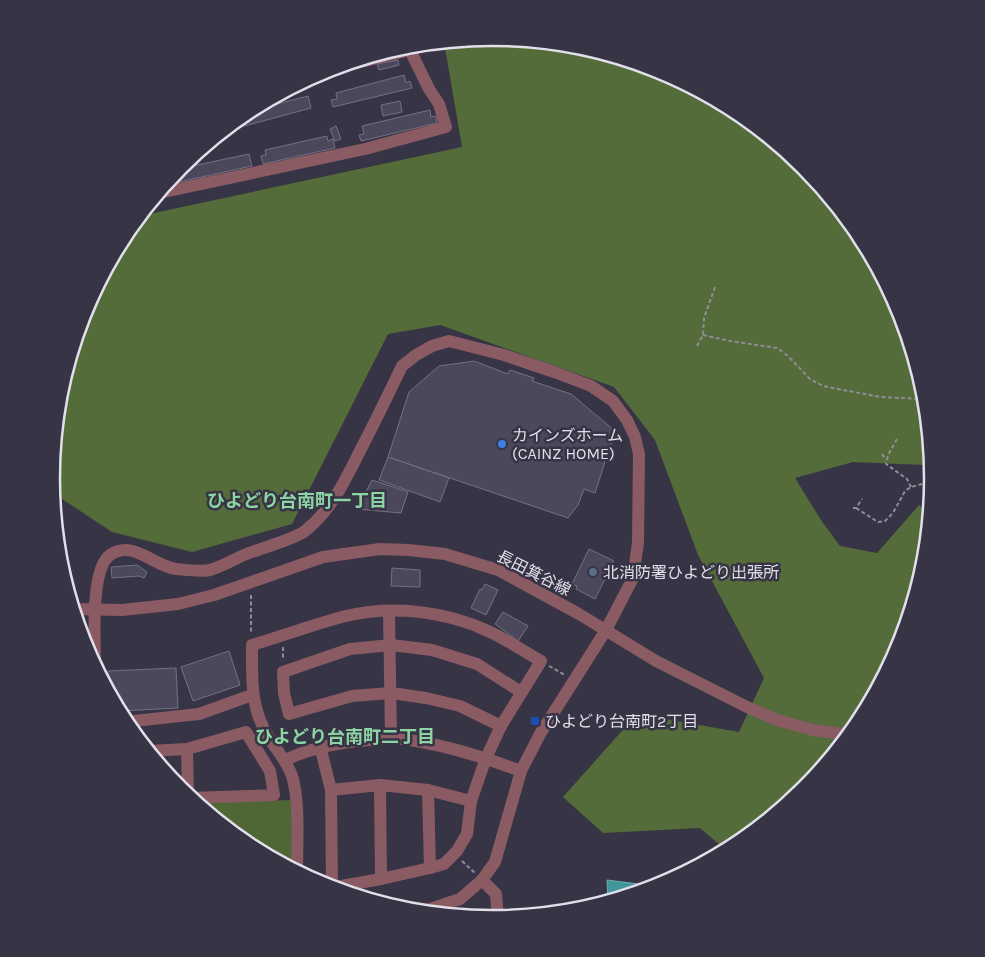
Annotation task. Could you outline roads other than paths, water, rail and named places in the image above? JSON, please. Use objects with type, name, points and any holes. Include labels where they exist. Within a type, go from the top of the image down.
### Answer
[{"type":"street","points":[[171,189],[365,149],[446,127],[439,104],[429,89],[412,54]]},
{"type":"street","points":[[95,648],[94,611],[99,571],[108,556],[121,550],[137,551],[152,560],[173,568],[210,570],[303,532],[324,514],[340,492],[402,366],[432,346],[449,341],[504,354],[591,386],[613,401],[627,420],[635,437],[639,454],[638,544],[633,578],[606,630],[540,734],[521,771],[495,862],[482,880],[460,899],[436,907]]},
{"type":"street","name":"長田箕谷線","points":[[81,609],[94,611],[122,610],[178,604],[214,595],[323,557],[380,549],[445,554],[498,570],[606,630],[656,661],[745,706],[777,720],[813,730],[841,734]]},
{"type":"street","points":[[389,611],[391,738]]},
{"type":"street","points":[[297,864],[296,790],[285,760],[268,737],[258,718],[252,695],[252,645],[347,616],[389,611],[438,615],[462,621],[488,631],[541,661],[501,726],[486,758],[471,801],[467,834],[454,854],[444,864],[346,885]]},
{"type":"street","points":[[501,726],[460,706],[426,698],[391,693],[352,696],[289,714],[284,693],[283,672],[350,650],[390,645],[432,650],[477,664],[521,692]]},
{"type":"street","points":[[134,721],[199,714],[252,695]]},
{"type":"street","points":[[157,751],[187,749],[246,732],[270,771],[274,795],[200,797]]},
{"type":"street","points":[[285,760],[320,746],[391,738],[441,746],[486,758],[521,771]]},
{"type":"street","points":[[320,746],[331,790],[331,879]]},
{"type":"street","points":[[187,749],[189,785]]},
{"type":"street","points":[[331,790],[380,785],[428,790],[471,801]]},
{"type":"street","points":[[380,785],[381,879]]},
{"type":"street","points":[[428,790],[430,868]]},
{"type":"street","points":[[482,880],[496,894],[497,911]]},
{"type":"place","name":"カインズホーム (CAINZ HOME)","points":[[502,444]]},
{"type":"place","name":"北消防署ひよどり出張所","points":[[593,572]]},
{"type":"place","name":"ひよどり台南町2丁目","points":[[535,721]]},
{"type":"district","name":"ひよどり台南町一丁目","points":[[297,501]]},
{"type":"district","name":"ひよどり台南町二丁目","points":[[345,737]]}]
